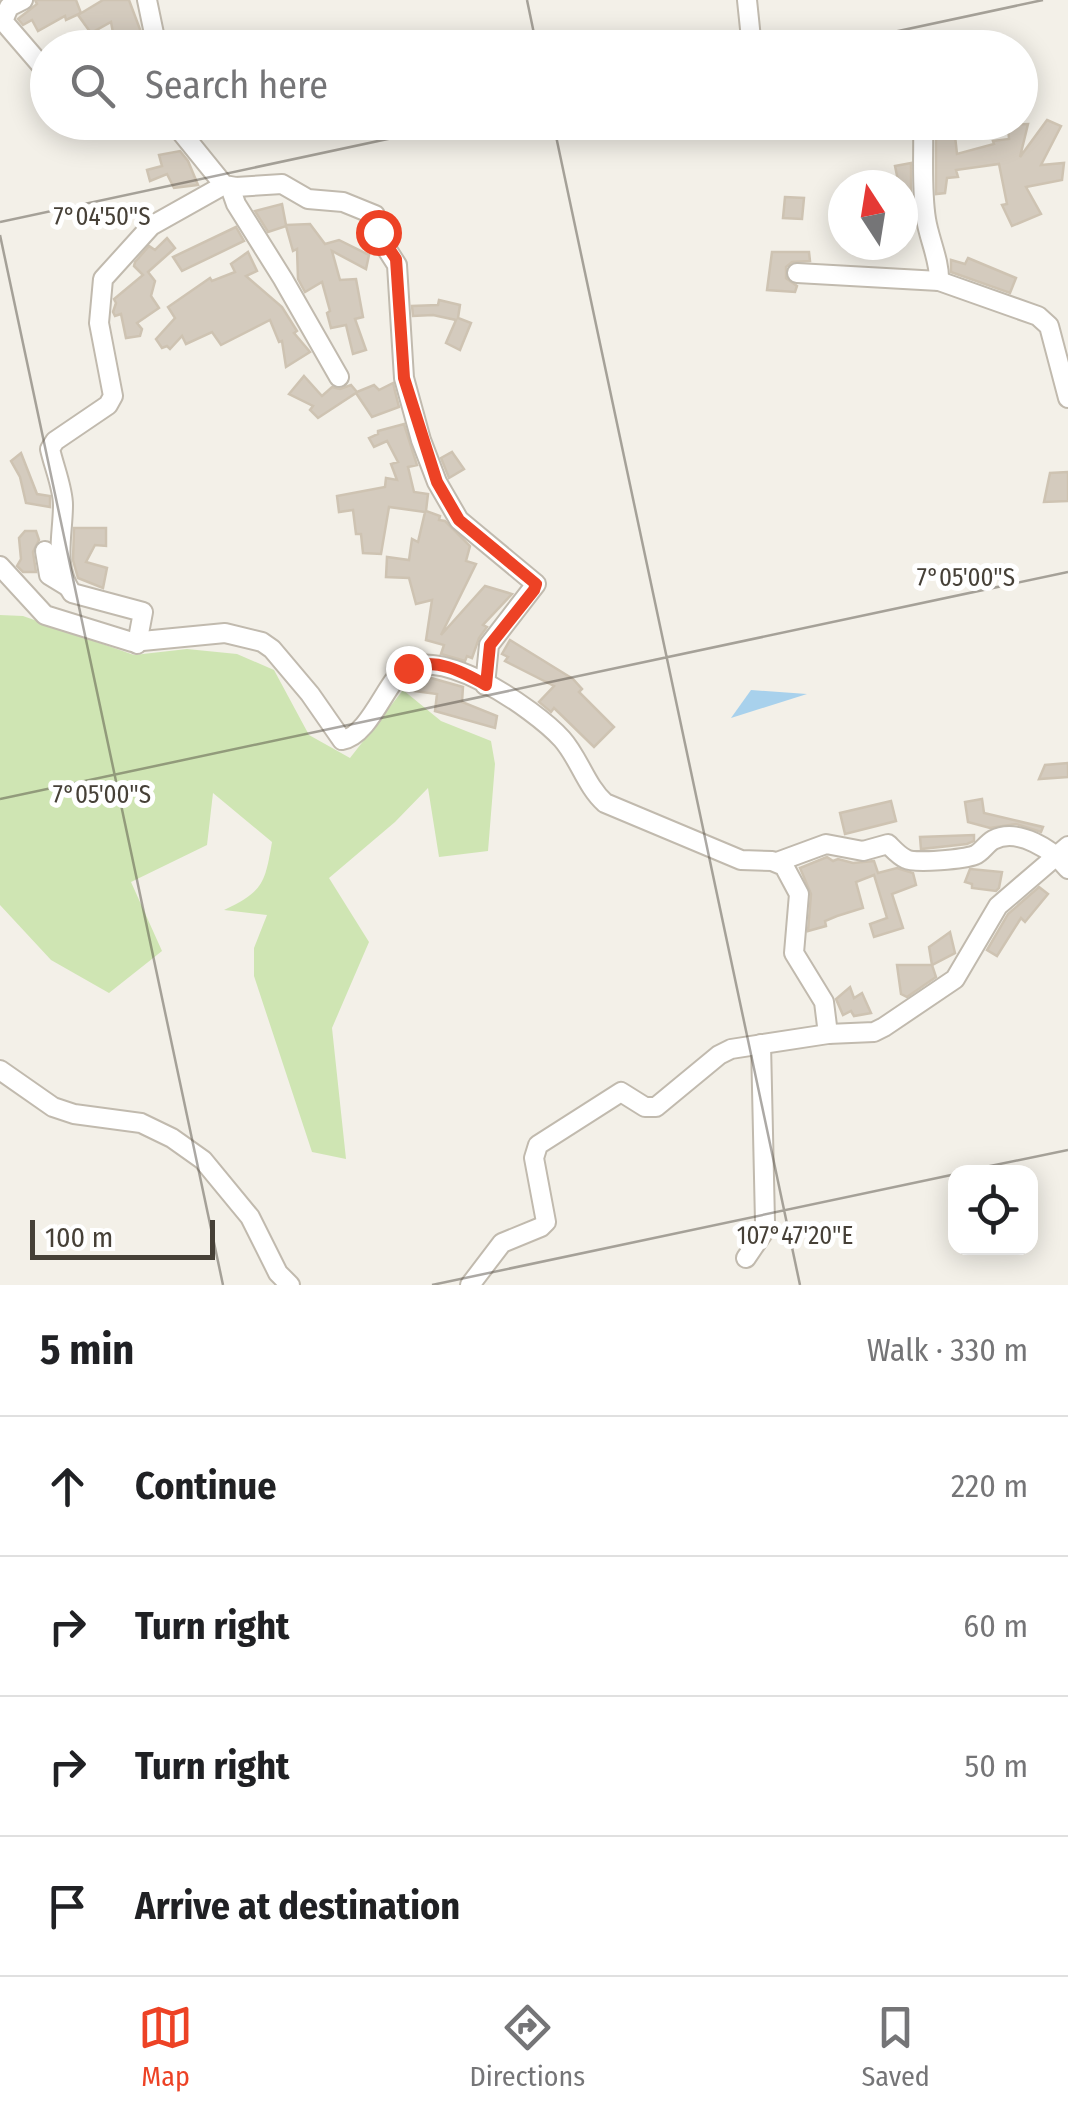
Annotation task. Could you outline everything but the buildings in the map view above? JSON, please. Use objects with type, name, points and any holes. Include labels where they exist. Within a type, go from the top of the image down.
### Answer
[{"type":"street","points":[[23,0],[9,7],[2,22],[30,53]]},
{"type":"street","points":[[148,0],[154,30]]},
{"type":"street","points":[[747,0],[750,30]]},
{"type":"street","points":[[188,140],[227,186],[338,377]]},
{"type":"street","points":[[923,140],[925,213],[939,281]]},
{"type":"street","points":[[67,586],[58,544],[62,500],[50,449],[55,441],[108,405],[113,396],[99,323],[103,279],[152,226],[227,186],[282,184],[308,199],[343,202],[375,216],[380,238],[396,259],[404,378],[437,482],[459,520],[536,584],[490,645],[486,685]]},
{"type":"street","points":[[798,273],[939,281],[1044,319],[1068,398]]},
{"type":"street","points":[[46,551],[49,575],[72,593],[143,612],[138,644]]},
{"type":"street","points":[[0,566],[45,615],[138,644],[217,634],[238,634],[262,642],[313,698],[342,740],[357,733],[399,672],[418,664],[448,666],[530,711],[559,735],[605,803],[740,860],[777,862],[826,844],[863,851],[888,844],[914,862],[972,856],[1004,837],[1033,842],[1065,857],[998,906],[965,965],[948,985],[874,1032],[828,1034],[719,1055],[652,1108],[626,1092],[616,1093],[538,1145],[534,1158],[546,1222],[502,1243],[470,1285]]},
{"type":"street","points":[[777,862],[788,872],[799,894],[794,953],[824,1002],[828,1034]]},
{"type":"street","points":[[746,1258],[765,1222],[761,1044]]},
{"type":"street","points":[[0,1070],[53,1107],[74,1114],[140,1122],[203,1160],[250,1216],[278,1273],[290,1285]]},
{"type":"green space","points":[[0,615],[23,616],[134,655],[187,649],[237,654],[274,670],[309,735],[350,758],[403,690],[441,721],[491,741],[495,764],[488,851],[439,857],[428,788],[329,878],[369,942],[332,1028],[346,1159],[312,1152],[254,976],[254,948],[267,915],[224,910],[247,898],[260,885],[272,842],[213,793],[207,845],[131,882],[162,951],[109,993],[51,960],[0,905]]},
{"type":"water","points":[[751,690],[807,694],[731,718]]},
{"type":"route","points":[[378,232],[396,259],[404,378],[437,482],[459,520],[536,584],[490,645],[486,685],[448,666],[418,664],[408,668]]}]
